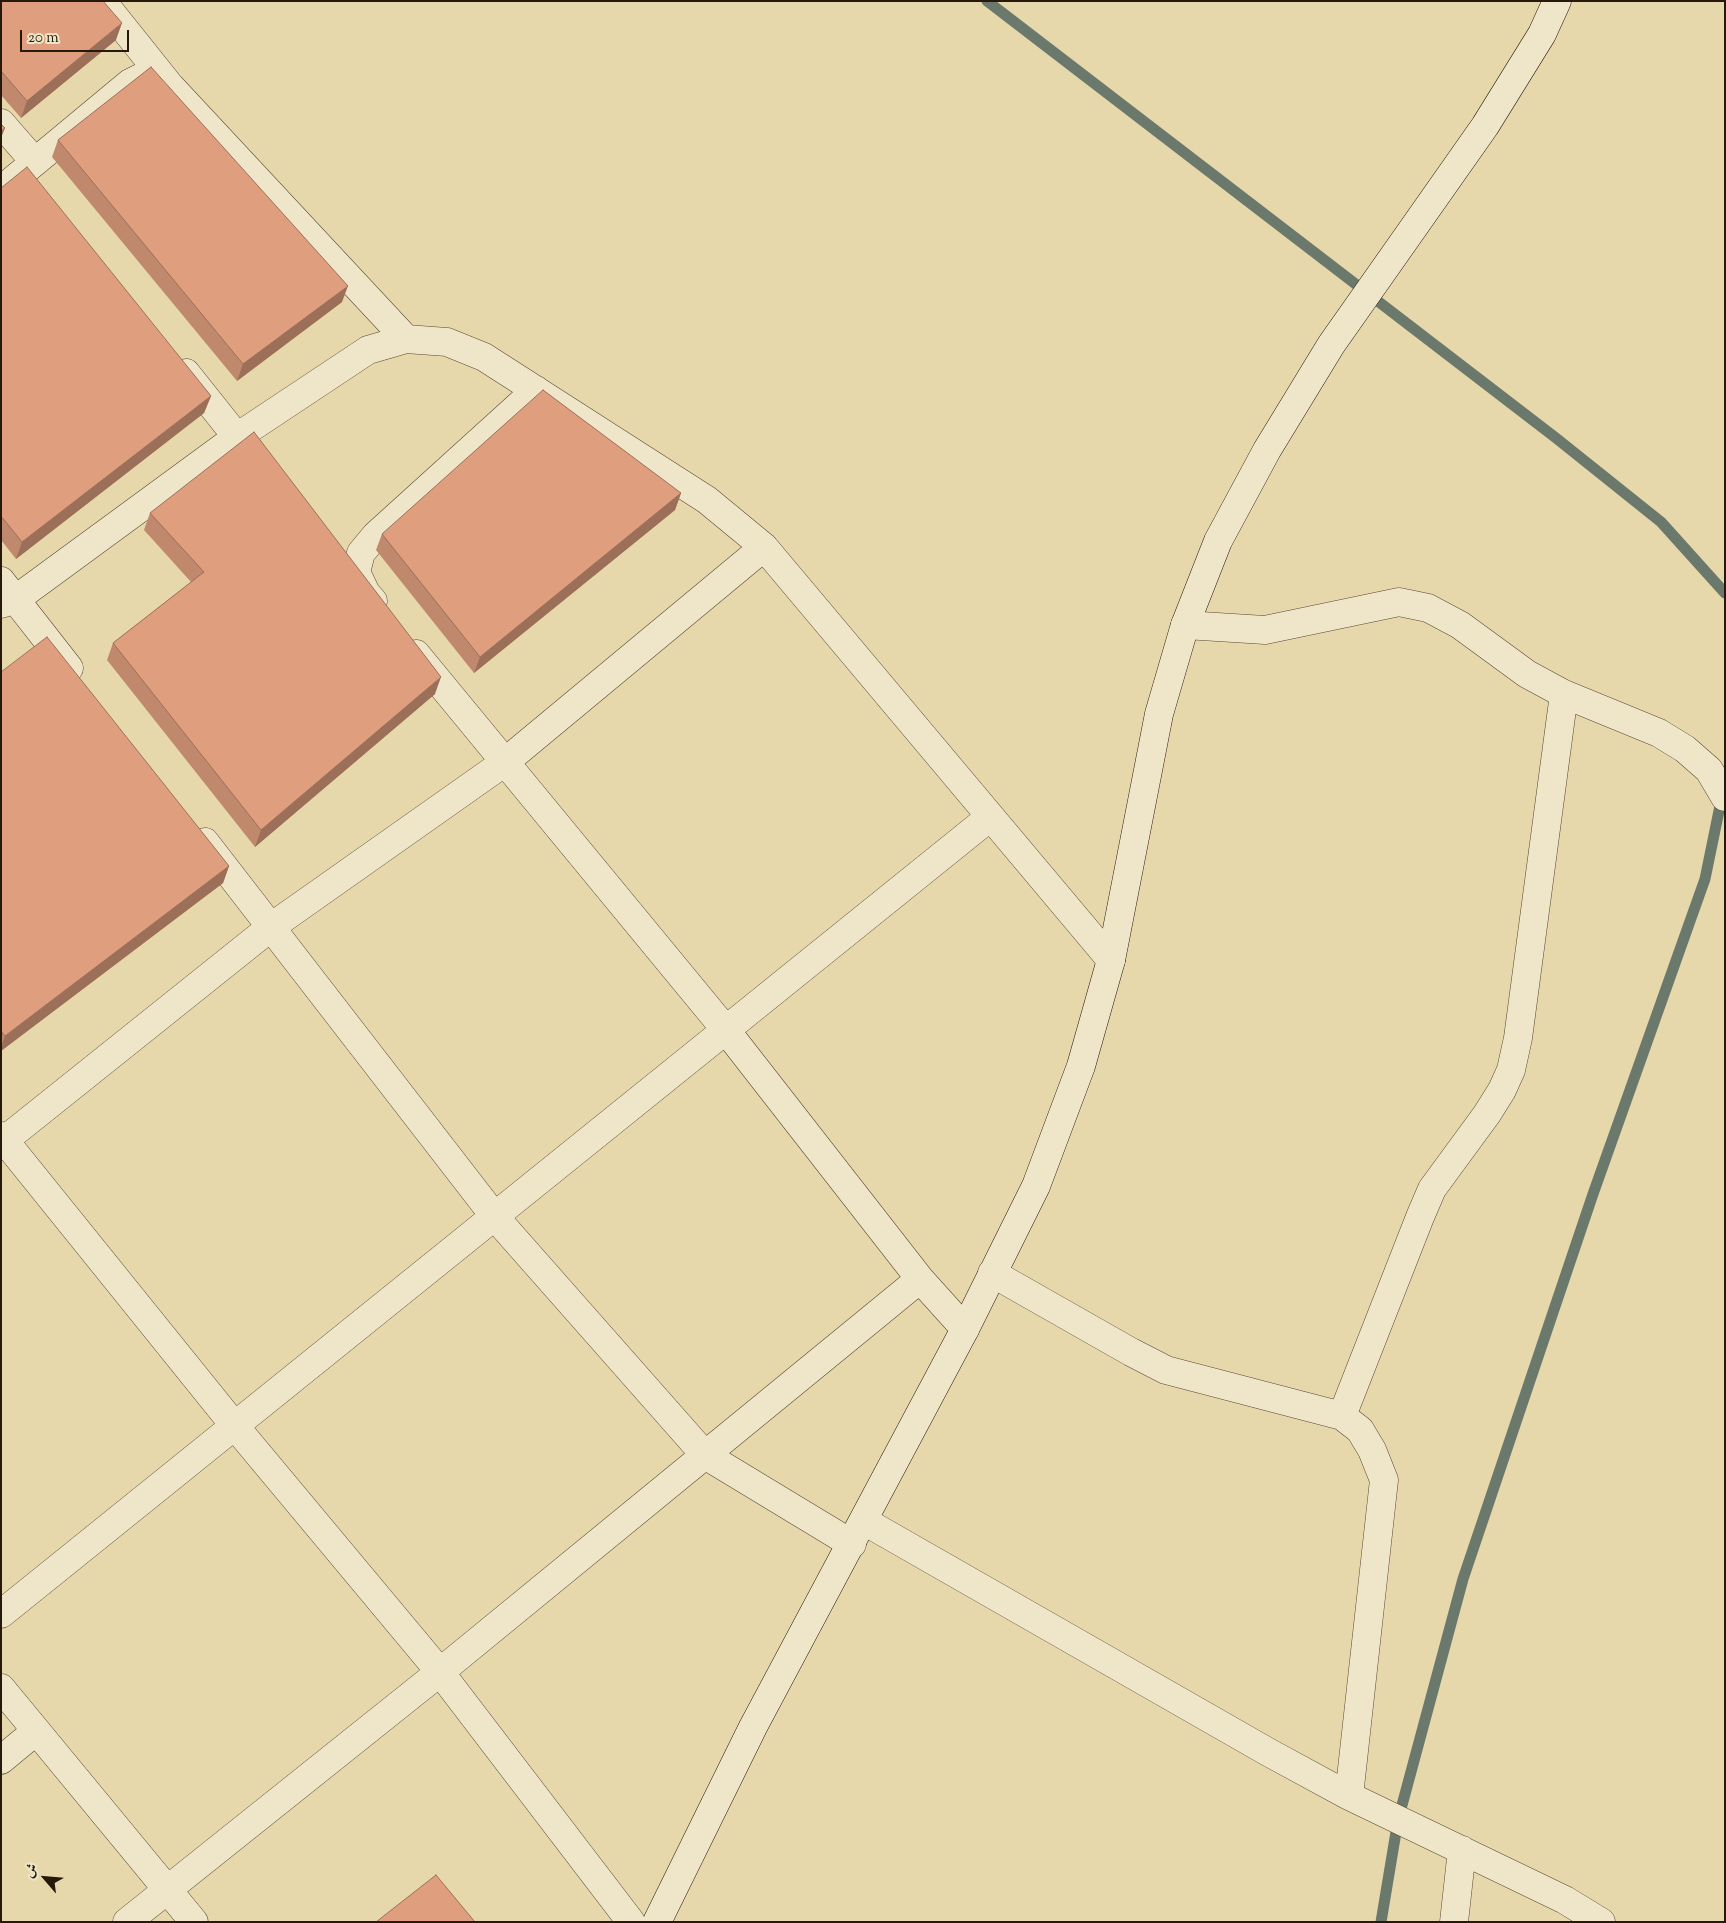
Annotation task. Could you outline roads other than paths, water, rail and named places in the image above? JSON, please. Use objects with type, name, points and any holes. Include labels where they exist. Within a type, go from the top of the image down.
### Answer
[{"type":"street","points":[[102,1],[171,87],[406,339]]},
{"type":"street","points":[[658,1922],[753,1727],[965,1329],[1036,1186],[1081,1066],[1111,960],[1158,714],[1185,625],[1218,541],[1267,450],[1330,345],[1485,126],[1542,34],[1557,1]]},
{"type":"street","points":[[1,190],[130,83],[144,76],[159,80],[171,87]]},
{"type":"street","points":[[1,123],[30,166],[44,193]]},
{"type":"street","points":[[82,685],[6,595],[236,437],[368,350],[406,339],[447,342],[484,357],[707,500],[764,547],[1111,960]]},
{"type":"street","points":[[170,353],[236,437]]},
{"type":"street","points":[[536,390],[376,535],[361,553],[356,572],[366,593],[725,1029],[920,1279],[965,1329]]},
{"type":"street","points":[[630,1922],[440,1672],[234,1425],[2,1140],[271,927],[505,762],[764,547]]},
{"type":"street","points":[[1185,625],[1265,630],[1399,602],[1428,608],[1460,625],[1527,674],[1564,694],[1659,733],[1685,749],[1708,770],[1725,797]]},
{"type":"street","points":[[1342,1416],[1432,1189],[1487,1114],[1502,1090],[1510,1070],[1518,1038],[1564,694]]},
{"type":"street","points":[[1,1614],[990,817]]},
{"type":"street","points":[[192,825],[495,1217],[705,1455],[858,1533],[1349,1796],[1565,1900],[1601,1922]]},
{"type":"street","points":[[992,1273],[1166,1370],[1342,1416],[1360,1430],[1372,1450],[1384,1480],[1349,1796]]},
{"type":"street","points":[[127,1922],[440,1672],[920,1279]]},
{"type":"street","points":[[1,1688],[168,1888],[194,1922]]},
{"type":"street","points":[[1,1760],[36,1731]]},
{"type":"street","points":[[1454,1922],[1462,1850]]},
{"type":"waterway","points":[[987,1],[1556,438],[1661,522],[1725,593]]},
{"type":"waterway","points":[[1381,1922],[1398,1820],[1463,1579],[1593,1194],[1705,879],[1722,796]]}]
